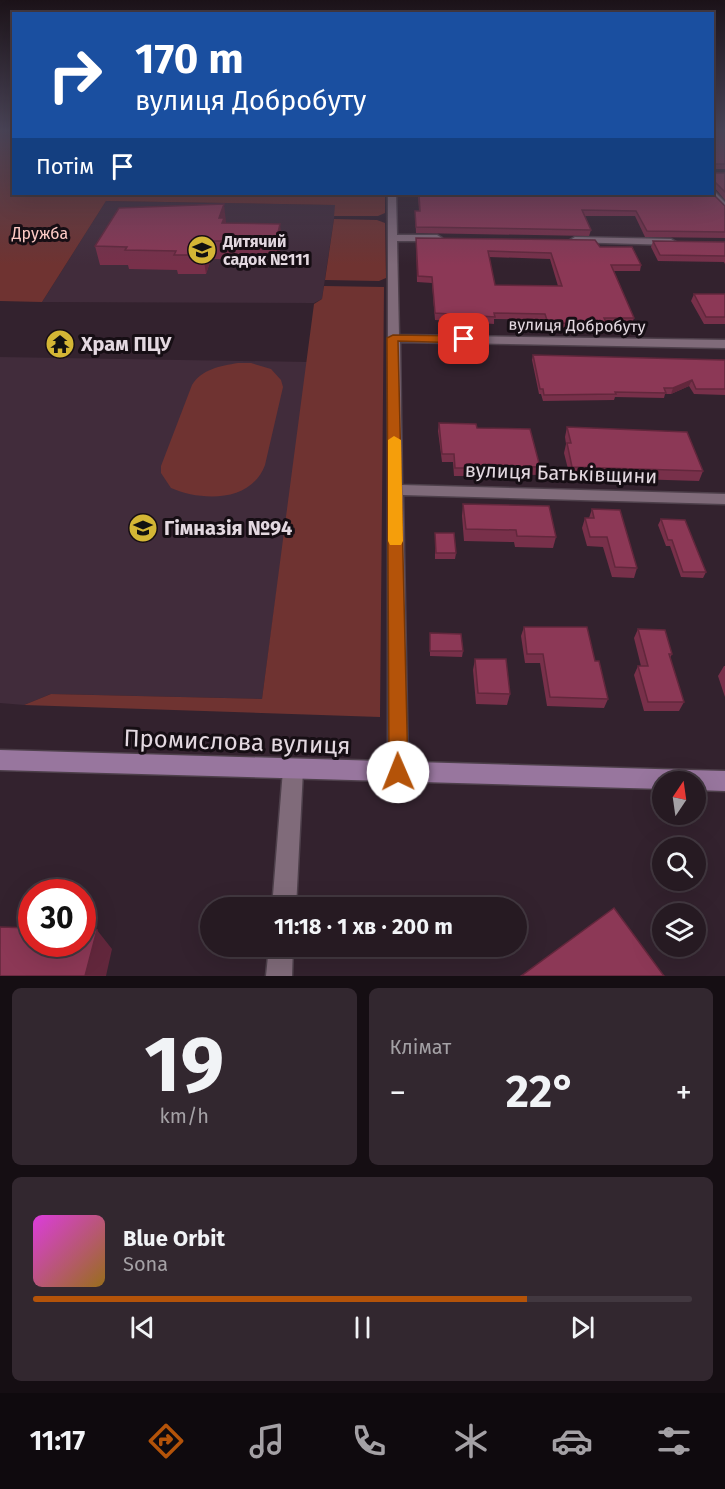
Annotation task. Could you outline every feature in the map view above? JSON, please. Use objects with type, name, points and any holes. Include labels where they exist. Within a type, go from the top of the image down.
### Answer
[{"type":"street","points":[[714,194],[725,208]]},
{"type":"street","points":[[392,195],[398,772]]},
{"type":"street","points":[[392,238],[451,238]]},
{"type":"street","points":[[558,240],[677,242]]},
{"type":"street","name":"вулиця Добробуту","points":[[393,338],[725,344]]},
{"type":"street","name":"вулиця Батьківщини","points":[[395,490],[725,499]]},
{"type":"street","name":"Промислова вулиця","points":[[0,760],[725,781]]},
{"type":"street","points":[[285,897],[293,770]]},
{"type":"street","points":[[279,976],[280,957]]},
{"type":"shaded area","name":"Дитячий садок №111","points":[[106,201],[336,205],[322,299],[314,303],[42,302]]},
{"type":"shaded area","name":"Гімназія №94","points":[[0,357],[308,362],[262,699],[51,694],[24,705],[0,703]]},
{"type":"green space","name":"Дружба","points":[[0,175],[12,175],[12,195],[385,195],[385,213],[378,216],[334,216],[335,205],[106,201],[42,302],[0,301]]},
{"type":"green space","points":[[334,219],[377,220],[385,223],[386,278],[379,281],[325,280]]},
{"type":"green space","points":[[324,286],[384,287],[380,717],[24,705],[51,694],[262,699],[314,304],[322,299]]},
{"type":"green space","points":[[238,363],[251,363],[271,369],[281,380],[283,387],[265,465],[249,486],[224,496],[196,495],[171,488],[161,473],[161,466],[192,385],[206,372]]},
{"type":"building","points":[[714,175],[725,175],[725,192],[715,182]]},
{"type":"building","points":[[419,195],[714,195],[725,206],[725,232],[647,231],[636,211],[582,210],[591,230],[416,227],[415,211],[420,211]]},
{"type":"building","points":[[224,204],[219,218],[224,218],[222,223],[280,224],[276,241],[209,241],[203,255],[174,255],[176,251],[125,250],[127,247],[95,246],[119,208]]},
{"type":"building","points":[[416,238],[595,240],[600,247],[632,247],[641,265],[611,265],[634,318],[604,318],[607,324],[548,323],[545,314],[494,313],[495,317],[435,313],[432,277],[418,276]],"holes":[[[488,251],[551,253],[562,286],[495,285]]]},
{"type":"building","points":[[653,241],[725,242],[725,256],[660,255]]},
{"type":"building","points":[[694,294],[725,294],[725,317],[706,317]]},
{"type":"building","points":[[533,355],[725,360],[725,389],[696,389],[692,380],[673,388],[664,388],[666,393],[615,392],[616,394],[544,395],[543,389],[540,389]]},
{"type":"building","points":[[439,423],[476,424],[477,428],[530,429],[540,467],[455,468],[454,454],[442,454]]},
{"type":"building","points":[[567,427],[687,432],[703,471],[572,467],[567,443],[571,443]]},
{"type":"building","points":[[463,504],[549,506],[556,537],[517,536],[516,530],[466,529]]},
{"type":"building","points":[[592,509],[620,510],[637,568],[615,567],[607,537],[590,537],[585,518],[594,518]]},
{"type":"building","points":[[661,519],[685,520],[706,572],[683,572],[672,540],[668,540]]},
{"type":"building","points":[[435,533],[454,533],[456,553],[436,553]]},
{"type":"building","points":[[524,627],[587,627],[595,661],[599,661],[608,699],[550,697],[543,654],[527,654]]},
{"type":"building","points":[[638,629],[665,630],[672,654],[669,654],[684,702],[648,702],[638,666],[648,666]]},
{"type":"building","points":[[430,633],[461,634],[463,651],[430,651]]},
{"type":"building","points":[[475,659],[506,659],[510,694],[478,693]]},
{"type":"building","points":[[614,908],[664,976],[521,976]]},
{"type":"building","points":[[0,927],[18,928],[18,957],[90,957],[85,976],[0,976]]},
{"type":"slow traffic","points":[[394,440],[396,541]]},
{"type":"place","name":"Дитячий садок №111","points":[[202,250]]},
{"type":"place","name":"Храм ПЦУ","points":[[60,344]]},
{"type":"place","name":"Гімназія №94","points":[[143,528]]},
{"type":"route","points":[[398,772],[393,338],[464,339]]}]
